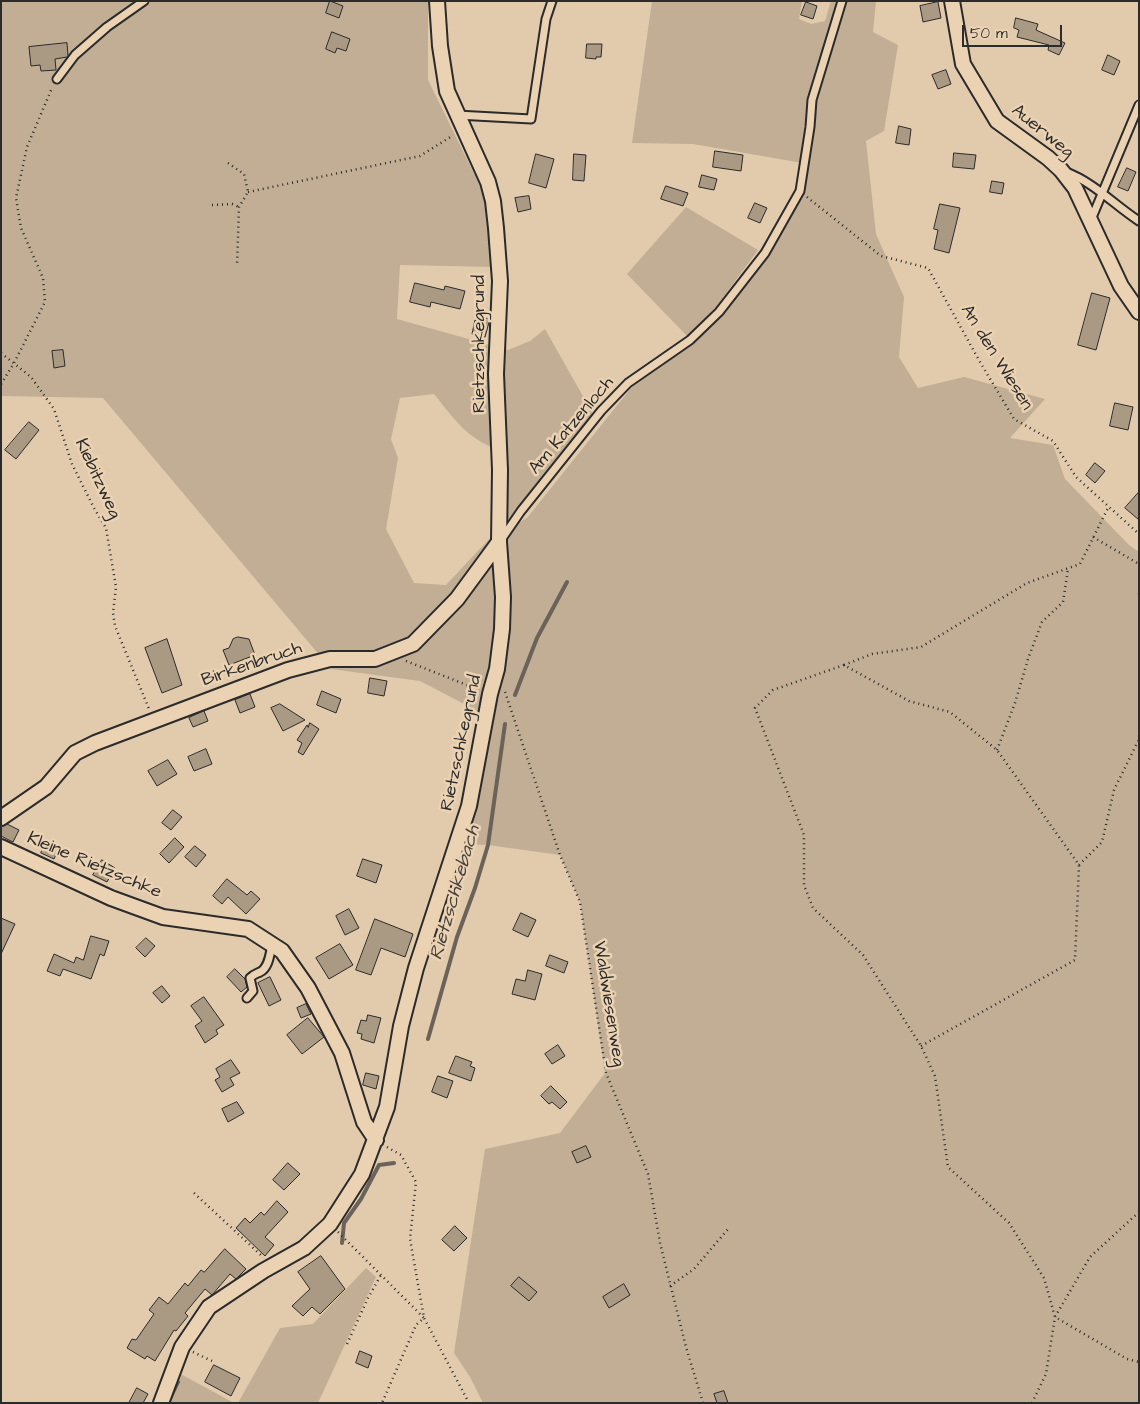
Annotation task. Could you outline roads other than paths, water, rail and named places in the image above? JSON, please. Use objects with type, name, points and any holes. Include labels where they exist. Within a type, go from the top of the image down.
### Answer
[{"type":"street","name":"Rietzschkegrund","points":[[161,1403],[182,1347],[209,1307],[263,1271],[304,1248],[330,1224],[362,1174],[387,1107],[401,1026],[416,968],[469,806],[490,694],[497,669],[502,629],[503,597],[499,542],[500,470],[496,374],[500,281],[496,228],[493,201],[488,182],[447,91],[436,1]]},
{"type":"street","name":"Auerweg","points":[[952,1],[962,64],[997,121],[1048,158],[1061,170],[1075,188],[1121,286],[1139,312]]},
{"type":"street","name":"Birkenbruch","points":[[1,818],[46,787],[76,753],[95,742],[288,670],[330,659],[375,659],[413,644],[457,599],[499,542]]},
{"type":"street","name":"Kleine Rietzschke","points":[[1,847],[111,898],[163,917],[248,929],[282,952],[308,988],[342,1053],[364,1122],[376,1140]]},
{"type":"lane","points":[[56,79],[75,54],[107,27],[144,1]]},
{"type":"lane","points":[[457,115],[531,119],[546,19],[552,1]]},
{"type":"lane","name":"Am Katzenloch","points":[[499,542],[527,503],[601,411],[628,383],[690,340],[719,312],[764,253],[800,191],[810,127],[812,100],[842,1]]},
{"type":"lane","points":[[1090,222],[1139,105]]},
{"type":"lane","points":[[1061,170],[1079,177],[1139,221]]},
{"type":"lane","points":[[247,998],[254,991],[250,978],[254,973],[261,971],[267,966],[272,945]]},
{"type":"waterway","name":"Rietzschkebach","points":[[515,695],[537,638],[567,582]]},
{"type":"waterway","name":"Rietzschkebach","points":[[428,1039],[457,937],[488,845],[505,724]]},
{"type":"waterway","name":"Rietzschkebach","points":[[342,1243],[344,1223],[361,1199],[379,1165],[394,1163]]},
{"type":"waterway","name":"Rietzschkebach","points":[[168,1403],[178,1382]]}]
